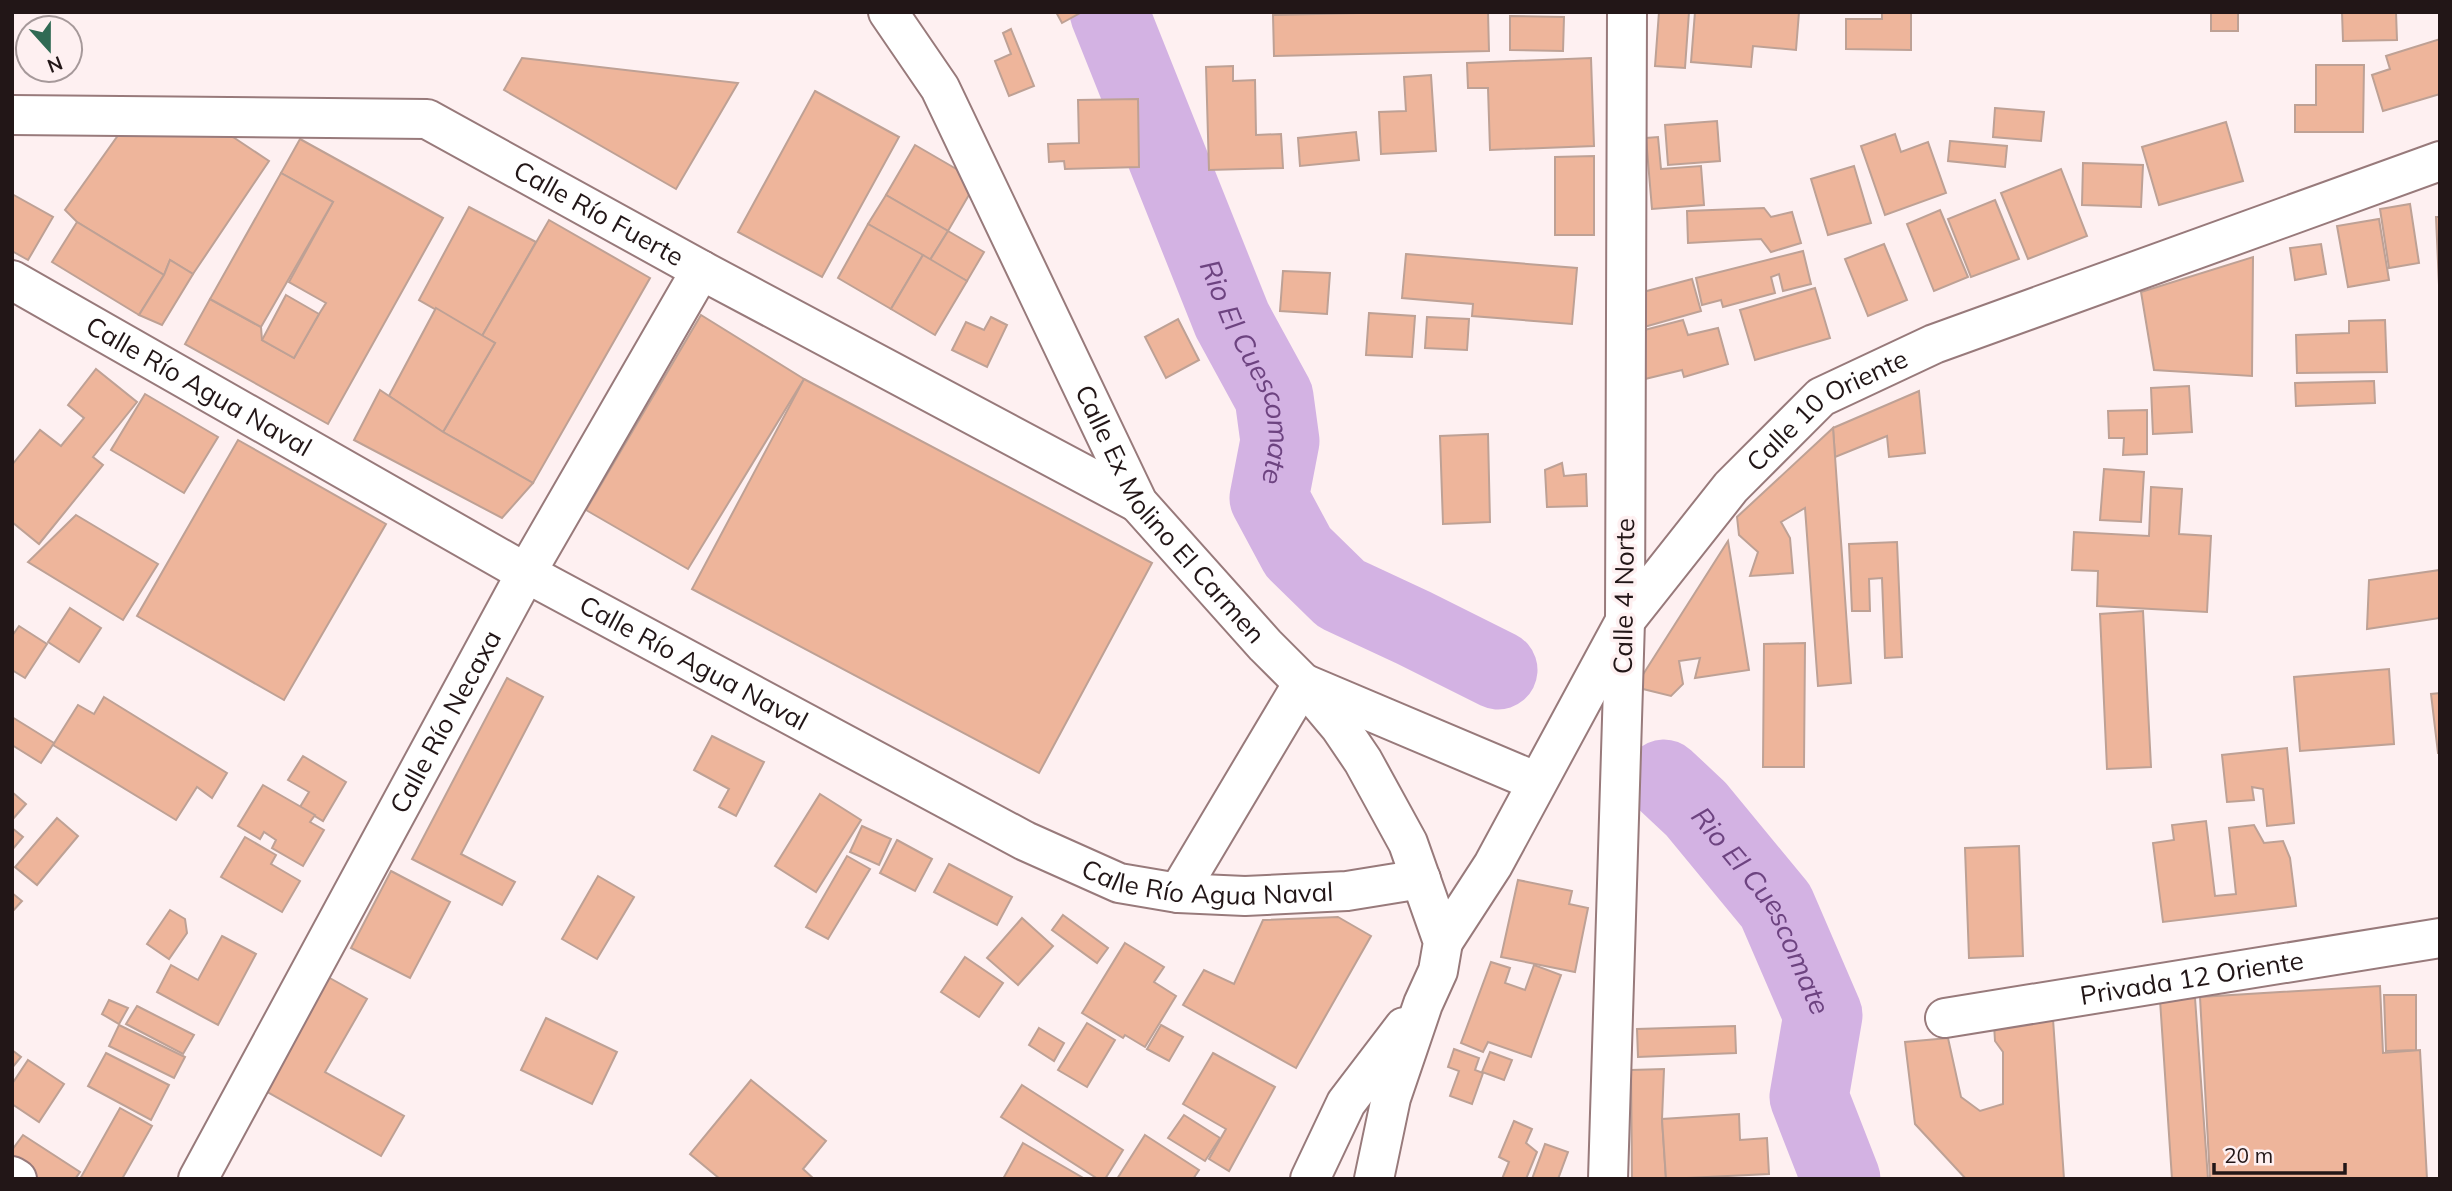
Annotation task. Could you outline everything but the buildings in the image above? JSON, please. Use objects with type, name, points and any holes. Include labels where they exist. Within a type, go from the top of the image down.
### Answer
[{"type":"street","name":"Calle Ex Molino El Carmen","points":[[888,12],[940,88],[1138,503],[1340,727],[1363,761],[1408,843],[1443,942]]},
{"type":"street","name":"Calle 4 Norte","points":[[1608,1179],[1625,621],[1627,12]]},
{"type":"street","name":"Calle Río Fuerte","points":[[12,115],[427,119],[701,270],[1138,503]]},
{"type":"street","name":"Calle 10 Oriente","points":[[1443,942],[1493,865],[1625,621],[1731,486],[1821,397],[1934,344],[2440,161]]},
{"type":"street","name":"Calle Río Necaxa","points":[[198,1179],[526,573],[701,270]]},
{"type":"street","name":"Calle Río Agua Naval","points":[[12,280],[526,573],[1025,841],[1119,883],[1178,893],[1245,897],[1347,891],[1421,879]]},
{"type":"street","points":[[1178,893],[1303,683],[1537,782]]},
{"type":"street","name":"Privada 12 Oriente","points":[[1945,1018],[2440,938]]},
{"type":"street","points":[[1374,1179],[1391,1098],[1423,1003],[1438,971],[1443,942]]},
{"type":"street","points":[[1310,1179],[1346,1103],[1423,1003]]},
{"type":"waterway","name":"Rio El Cuescomate","points":[[1109,12],[1232,320],[1274,397],[1280,441],[1269,498],[1298,552],[1341,594],[1498,670]]},
{"type":"waterway","name":"Rio El Cuescomate","points":[[1664,779],[1696,809],[1776,906],[1823,1015],[1809,1097],[1841,1179]]}]
